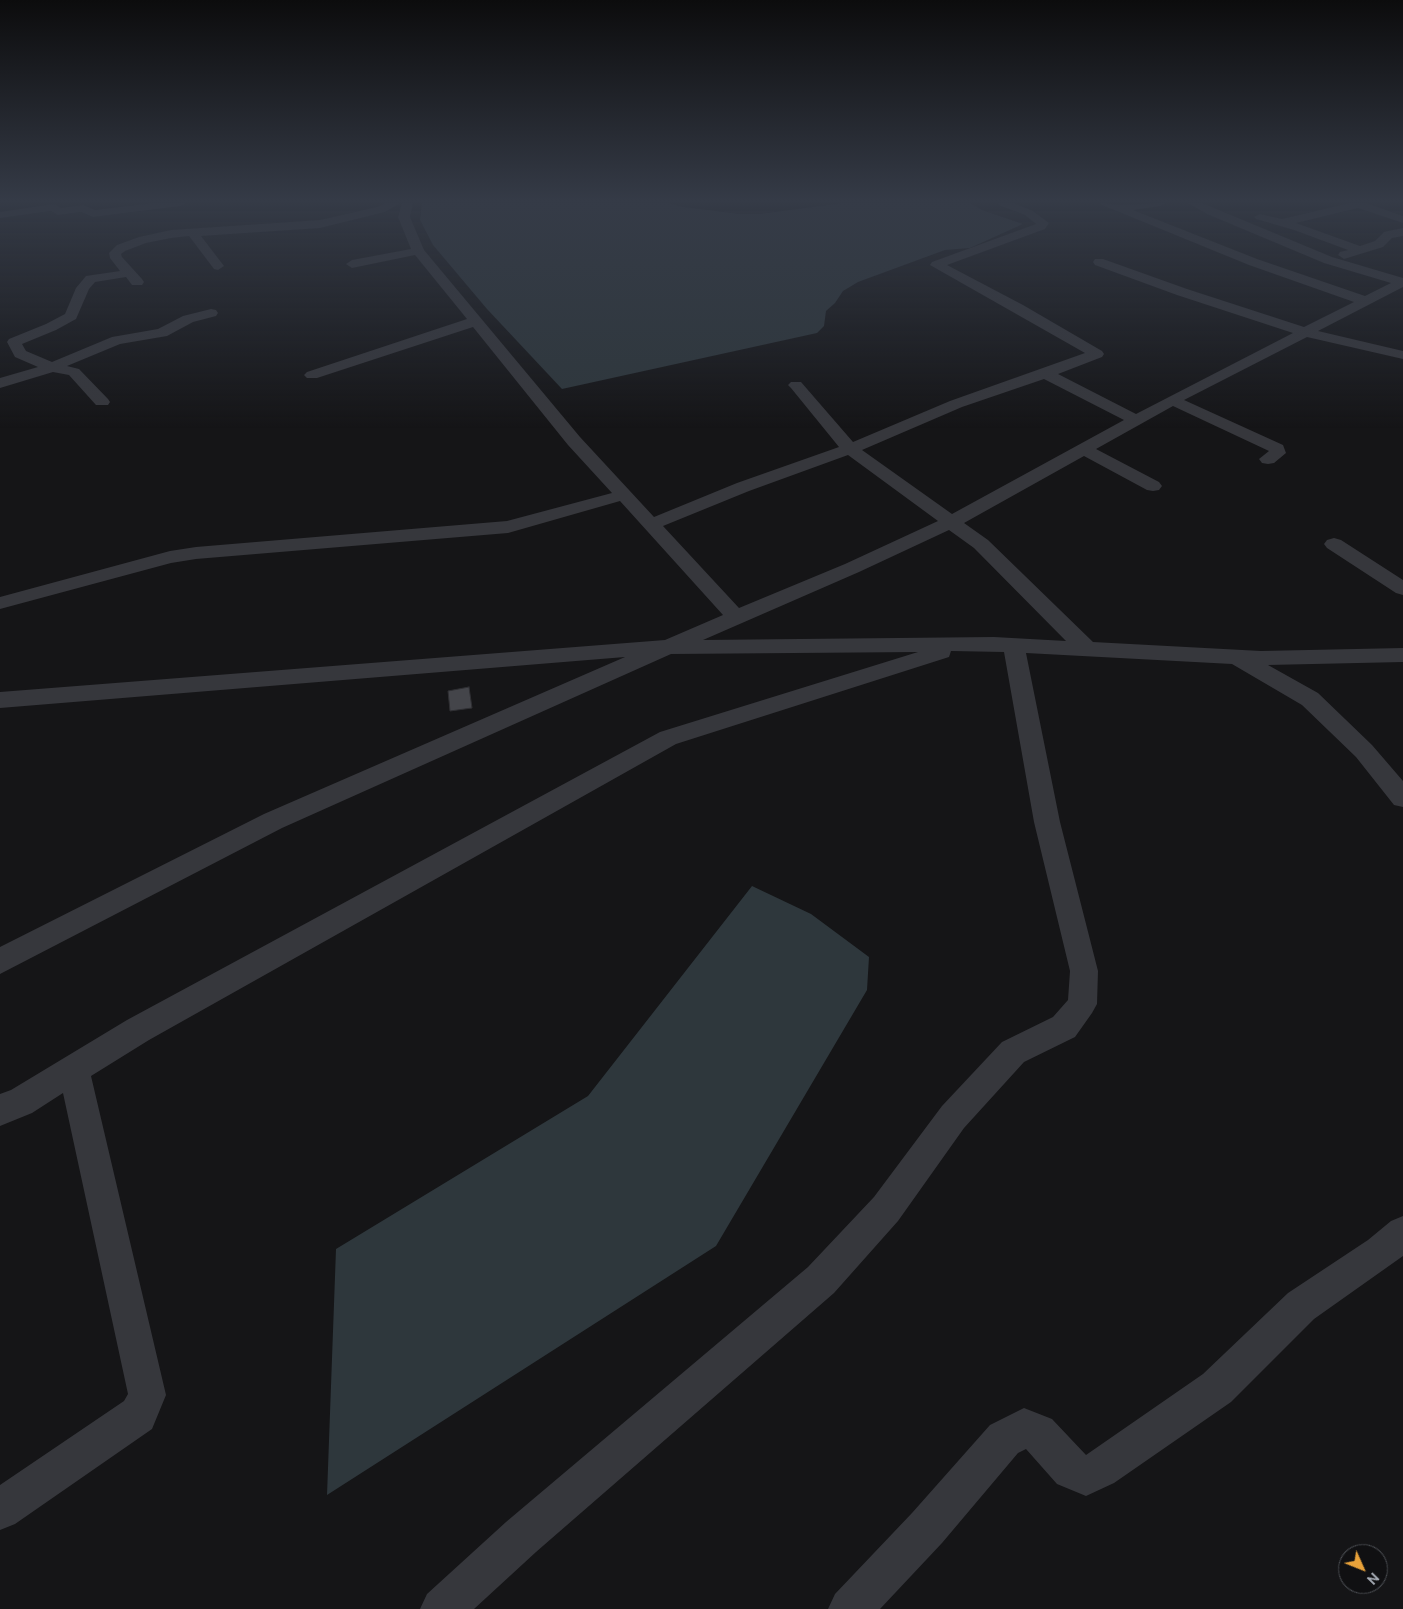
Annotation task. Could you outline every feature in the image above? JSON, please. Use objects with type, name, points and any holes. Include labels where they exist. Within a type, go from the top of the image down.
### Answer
[{"type":"street","points":[[102,402],[74,372],[52,367],[20,354],[14,342],[51,327],[71,316],[83,288],[90,279],[110,278]]},
{"type":"street","points":[[440,278],[574,441],[736,616]]},
{"type":"street","points":[[650,525],[743,487],[850,449],[956,404],[1097,354],[1018,308],[961,278]]},
{"type":"street","points":[[1144,278],[1182,292],[1256,314],[1305,332],[1403,355]]},
{"type":"street","points":[[1299,278],[1365,301]]},
{"type":"street","points":[[1390,278],[1403,282]]},
{"type":"street","points":[[0,961],[273,821],[736,616],[852,568],[950,522],[1172,400],[1403,282]]},
{"type":"street","points":[[0,383],[52,367],[117,340],[162,333],[188,318],[211,313]]},
{"type":"street","points":[[312,375],[476,321]]},
{"type":"street","points":[[1045,374],[1136,420]]},
{"type":"street","points":[[796,385],[850,449],[982,544],[1087,649]]},
{"type":"street","points":[[1172,400],[1276,449],[1278,453],[1268,460]]},
{"type":"street","points":[[1084,449],[1153,486]]},
{"type":"street","points":[[0,603],[170,557],[196,553],[508,526],[623,495]]},
{"type":"street","points":[[1334,544],[1403,589]]},
{"type":"street","points":[[0,1110],[22,1102],[138,1030],[668,738],[968,644]]},
{"type":"street","points":[[0,700],[667,647],[968,644],[1261,658],[1403,655]]},
{"type":"street","points":[[442,1609],[521,1537],[821,1280],[886,1209],[954,1117],[1013,1052],[1064,1027],[1082,1004],[1084,971],[1047,822],[1014,645]]},
{"type":"street","points":[[1237,657],[1310,699],[1364,751],[1403,798]]},
{"type":"street","points":[[0,1509],[138,1415],[147,1394],[74,1070]]},
{"type":"street","points":[[850,1609],[927,1528],[1004,1439],[1024,1428],[1038,1433],[1070,1470],[1086,1476],[1100,1469],[1217,1388],[1302,1306],[1380,1252],[1403,1233]]},
{"type":"shaded area","points":[[461,278],[869,278],[843,291],[835,303],[826,311],[824,326],[817,333],[562,389],[487,309]]},
{"type":"shaded area","points":[[752,886],[811,914],[869,957],[867,990],[716,1246],[327,1495],[336,1249],[588,1096]]},
{"type":"building","points":[[469,687],[472,708],[450,711],[448,691]]}]
